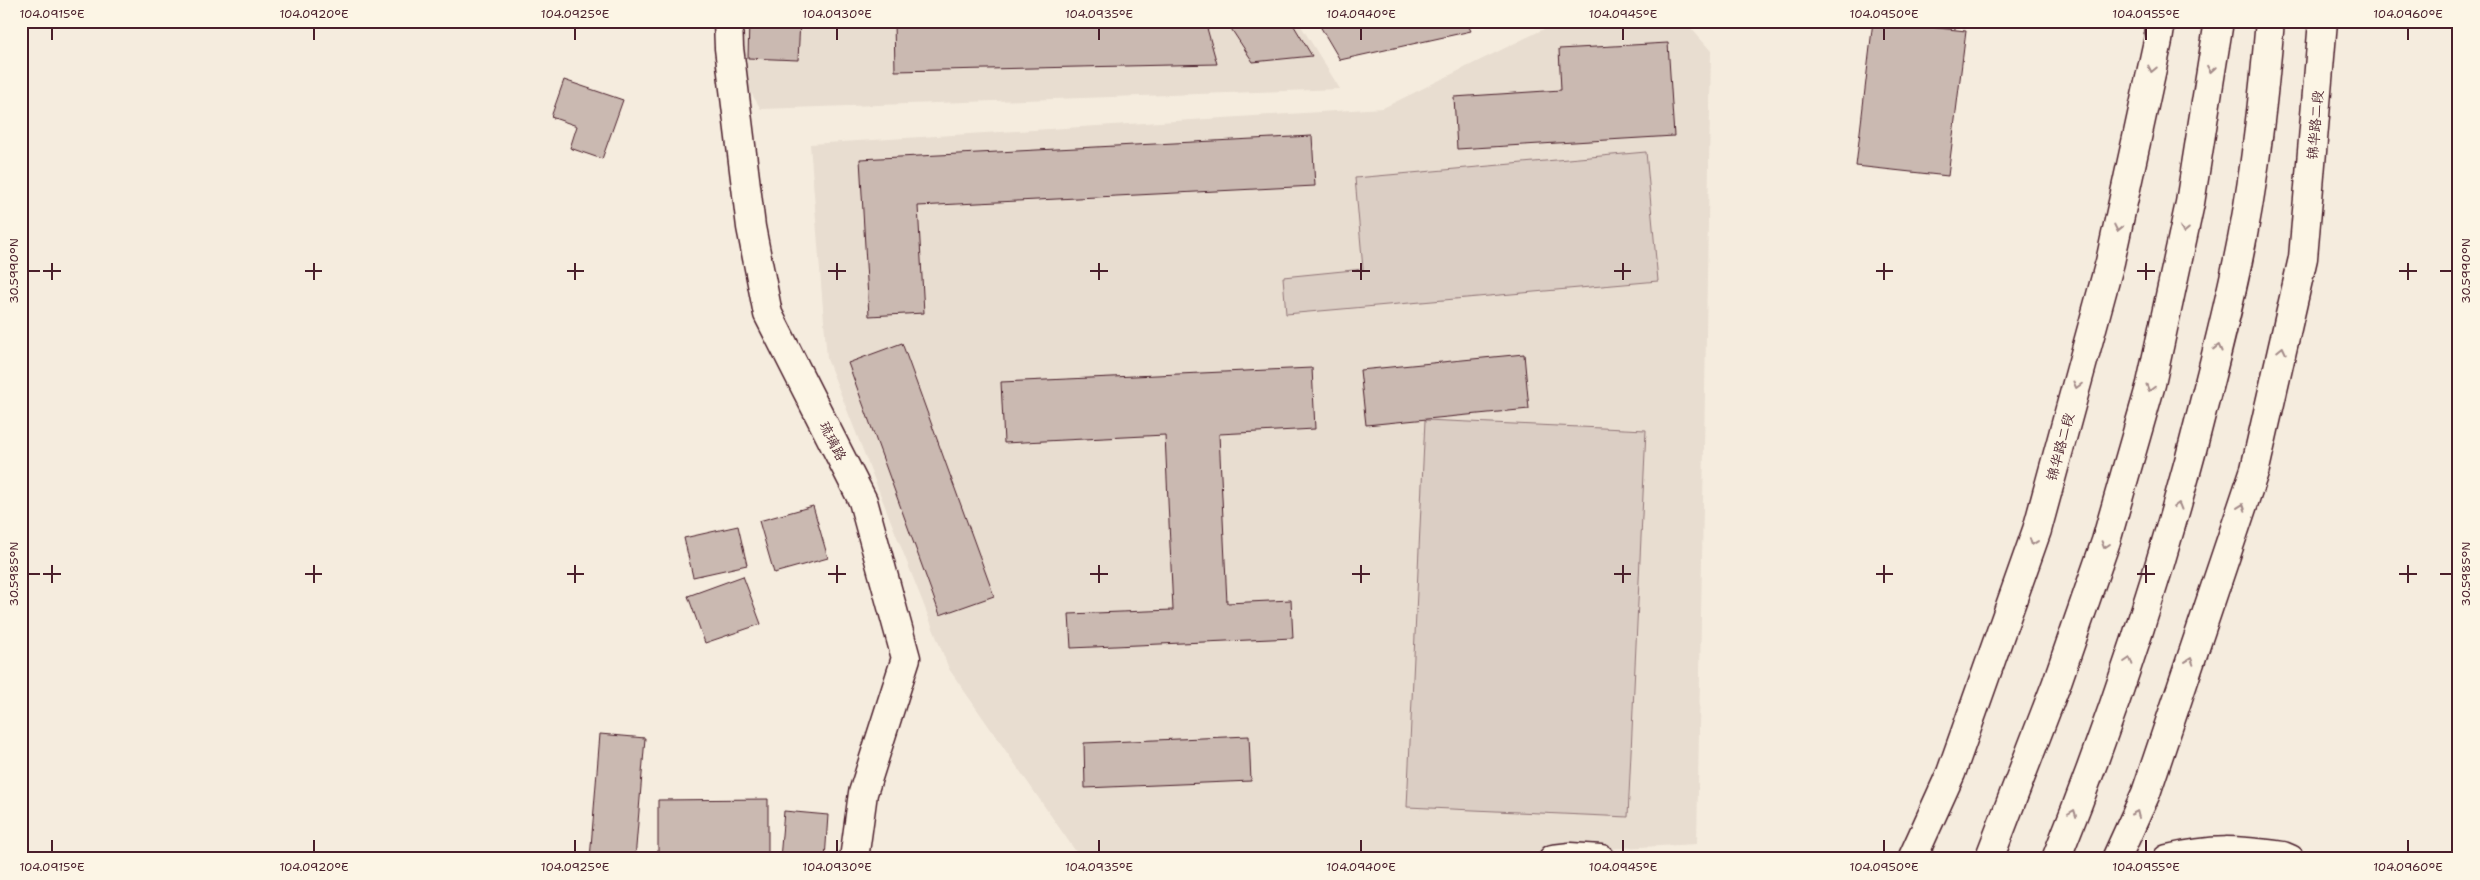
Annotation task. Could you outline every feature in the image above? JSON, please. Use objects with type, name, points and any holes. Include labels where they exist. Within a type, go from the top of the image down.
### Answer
[{"type":"main road","name":"琉璃路","points":[[728,21],[729,48],[751,227],[768,314],[863,501],[906,658],[863,793],[854,859]]},
{"type":"main road","name":"锦华路二段","points":[[1912,859],[1951,773],[2037,530],[2110,262],[2158,42],[2160,21]]},
{"type":"main road","points":[[1989,859],[2056,685],[2106,541],[2151,384],[2190,203],[2218,21]]},
{"type":"main road","points":[[2056,859],[2108,727],[2154,588],[2186,477],[2244,229],[2263,101],[2270,21]]},
{"type":"main road","name":"锦华路二段","points":[[2122,854],[2146,793],[2255,469],[2303,258],[2323,21]]},
{"type":"main road","points":[[2167,859],[2200,851],[2237,850],[2283,856],[2290,859]]},
{"type":"main road","points":[[1553,859],[1570,857],[1601,859]]},
{"type":"shaded area","points":[[743,21],[1298,21],[1340,89],[761,109],[745,83]]},
{"type":"shaded area","points":[[1690,27],[1711,51],[1697,844],[1412,859],[1081,859],[949,669],[827,359],[810,144],[1383,108],[1546,28]]},
{"type":"shaded area","points":[[1646,152],[1658,281],[1286,314],[1283,277],[1363,269],[1355,178]]},
{"type":"shaded area","points":[[1425,420],[1646,430],[1628,817],[1407,807]]},
{"type":"building","points":[[749,21],[800,21],[798,60],[748,58]]},
{"type":"building","points":[[894,21],[1205,21],[1217,64],[895,71]]},
{"type":"building","points":[[1226,21],[1291,21],[1312,56],[1253,62]]},
{"type":"building","points":[[1317,21],[1466,21],[1471,31],[1340,60]]},
{"type":"building","points":[[1873,21],[1966,31],[1948,176],[1856,166]]},
{"type":"building","points":[[1668,43],[1674,136],[1457,149],[1454,97],[1561,90],[1559,49]]},
{"type":"building","points":[[564,80],[623,100],[602,159],[570,148],[577,126],[551,117]]},
{"type":"building","points":[[1312,136],[1315,186],[918,206],[924,313],[869,316],[860,159]]},
{"type":"building","points":[[902,343],[994,596],[940,615],[848,363]]},
{"type":"building","points":[[1524,354],[1529,409],[1366,425],[1360,370]]},
{"type":"building","points":[[1312,368],[1315,429],[1219,434],[1227,603],[1291,600],[1293,638],[1071,648],[1069,614],[1173,610],[1165,435],[1004,443],[1001,382]]},
{"type":"building","points":[[813,506],[828,558],[774,573],[759,521]]},
{"type":"building","points":[[738,526],[747,565],[693,577],[684,538]]},
{"type":"building","points":[[743,576],[761,624],[705,643],[688,596]]},
{"type":"building","points":[[600,734],[645,738],[635,859],[590,859]]},
{"type":"building","points":[[1249,736],[1251,781],[1085,788],[1084,743]]},
{"type":"building","points":[[768,799],[768,856],[658,856],[658,800]]},
{"type":"building","points":[[784,811],[828,815],[825,859],[780,859]]}]
